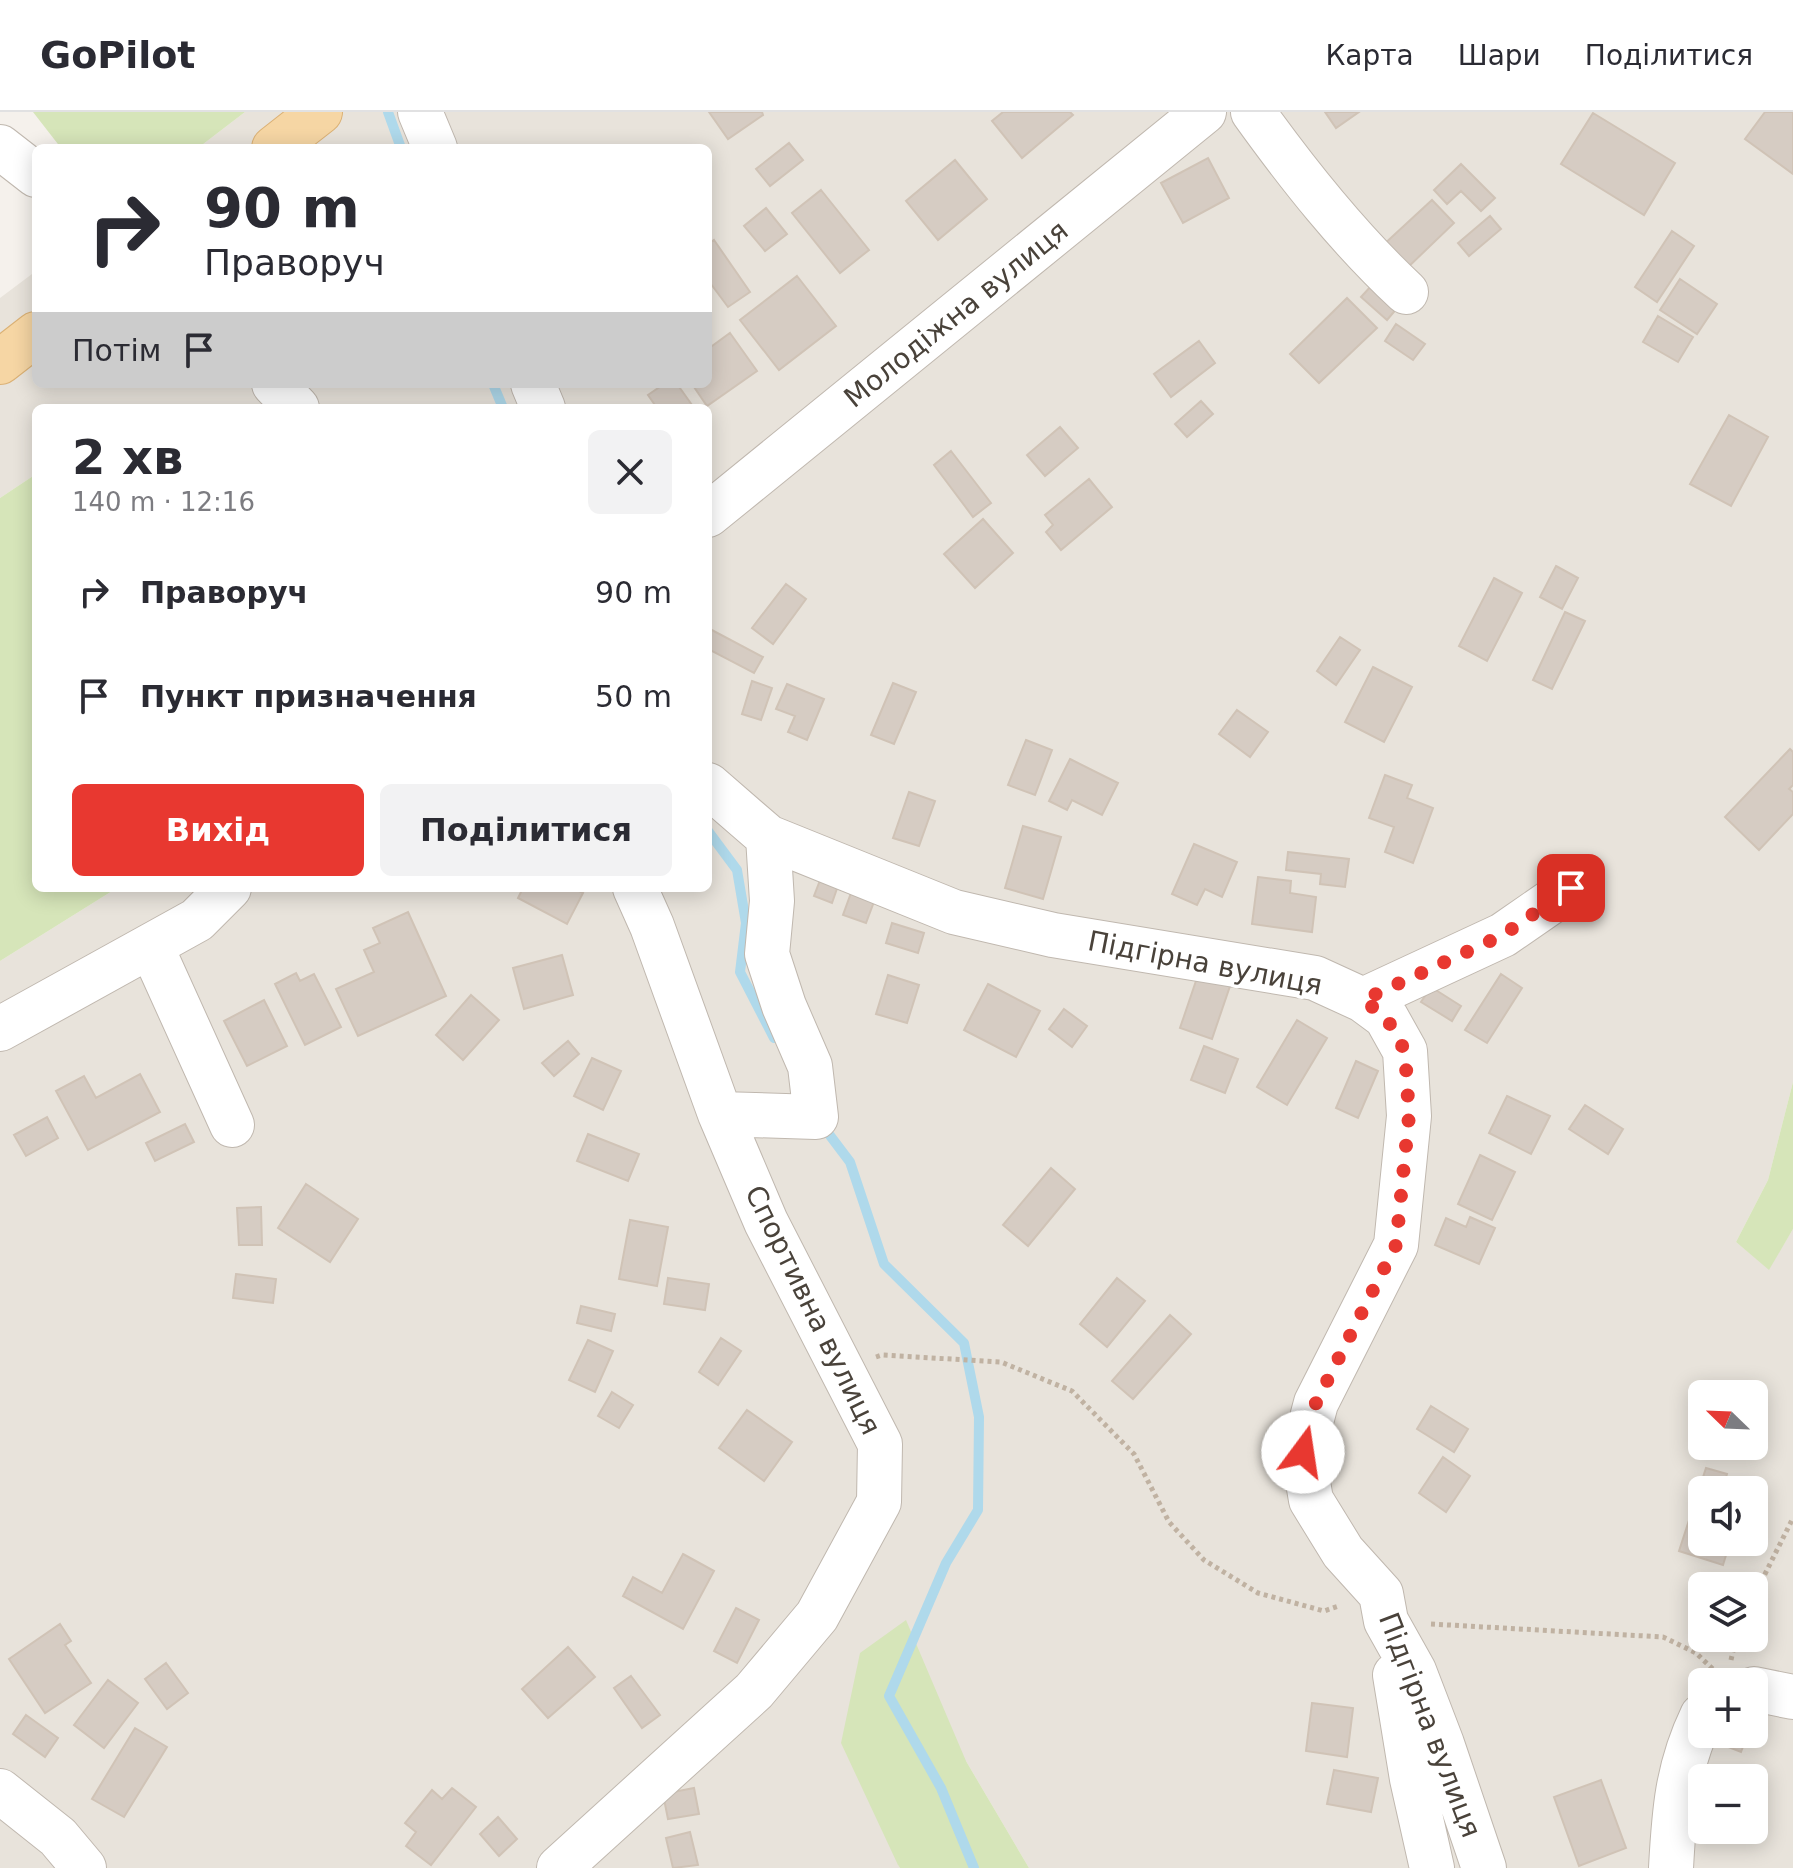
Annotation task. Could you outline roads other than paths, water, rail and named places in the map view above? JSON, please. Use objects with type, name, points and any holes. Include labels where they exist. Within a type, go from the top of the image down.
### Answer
[{"type":"main road","points":[[279,144],[320,112]]},
{"type":"main road","points":[[0,362],[32,337]]},
{"type":"street","points":[[420,112],[433,144]]},
{"type":"street","name":"Молодіжна вулиця","points":[[712,512],[1204,112]]},
{"type":"street","points":[[1253,112],[1323,203],[1377,266],[1406,292]]},
{"type":"street","points":[[0,147],[32,172]]},
{"type":"street","points":[[278,388],[293,404]]},
{"type":"street","name":"Підгірна вулиця","points":[[712,788],[768,837],[954,912],[1053,935],[1315,978],[1363,1000],[1386,1017],[1405,1051],[1409,1116],[1396,1245],[1316,1403],[1303,1452],[1311,1500],[1343,1552],[1384,1608],[1414,1671],[1484,1868]]},
{"type":"street","points":[[720,1114],[816,1117],[810,1066],[784,1006],[767,954],[772,901],[768,837]]},
{"type":"street","points":[[1363,1000],[1503,935],[1571,888]]},
{"type":"street","points":[[0,1029],[197,920],[225,892]]},
{"type":"street","name":"Спортивна вулиця","points":[[559,1868],[754,1691],[817,1616],[879,1502],[880,1444],[766,1222],[720,1114],[637,892]]},
{"type":"street","points":[[151,946],[232,1125]]},
{"type":"street","points":[[1384,1608],[1412,1779],[1432,1868]]},
{"type":"street","points":[[1768,1692],[1793,1697]]},
{"type":"street","points":[[1671,1868],[1674,1803],[1689,1748]]},
{"type":"street","points":[[0,1791],[58,1837],[84,1868]]},
{"type":"waterway","points":[[388,112],[400,144]]},
{"type":"waterway","points":[[495,388],[501,404]]},
{"type":"waterway","points":[[712,836],[737,870],[746,923],[740,972],[774,1038]]},
{"type":"waterway","points":[[822,1125],[850,1162],[884,1264],[964,1343],[979,1417],[978,1510],[946,1563],[889,1696],[941,1788],[974,1868]]}]
